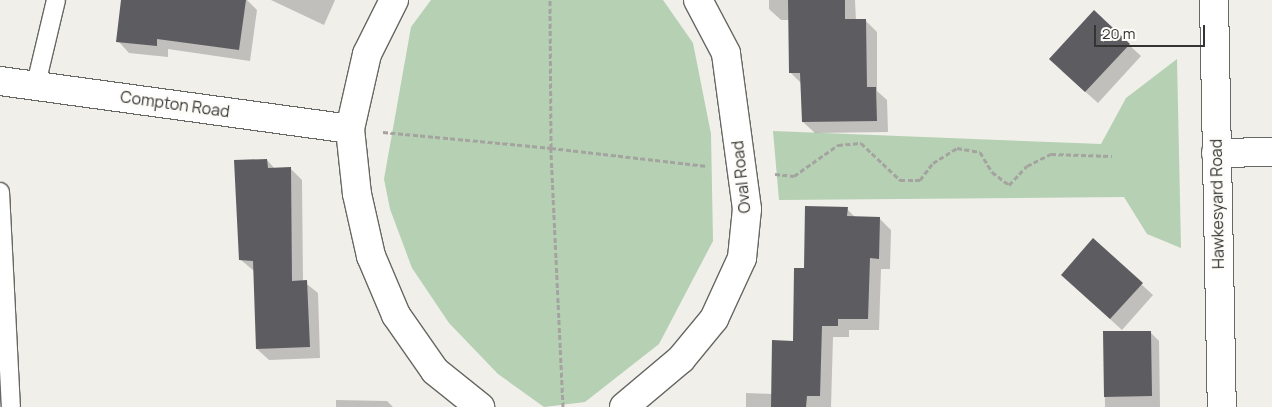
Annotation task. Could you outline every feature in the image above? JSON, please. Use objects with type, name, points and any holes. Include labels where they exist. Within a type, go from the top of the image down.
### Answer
[{"type":"street","points":[[394,0],[367,54],[350,129],[357,194],[371,256],[396,315],[435,371],[480,407]]},
{"type":"street","name":"Oval Road","points":[[624,407],[681,359],[714,319],[742,258],[747,208],[726,53],[698,0]]},
{"type":"street","name":"Hawkesyard Road","points":[[1214,0],[1222,407]]},
{"type":"street","name":"Compton Road","points":[[0,81],[36,84],[350,129]]},
{"type":"street","points":[[1216,153],[1272,152]]},
{"type":"lane","points":[[36,84],[56,0]]},
{"type":"lane","points":[[0,192],[11,407]]},
{"type":"path","points":[[550,0],[551,148],[563,407]]},
{"type":"path","points":[[350,129],[551,148],[794,176],[838,145],[861,143],[900,180],[920,180],[933,163],[957,148],[980,152],[992,172],[1009,184],[1027,166],[1051,154],[1112,156]]},
{"type":"green space","points":[[431,0],[663,0],[693,43],[711,134],[713,241],[659,344],[585,402],[544,407],[498,374],[449,323],[412,268],[390,209],[384,179],[411,27]]},
{"type":"green space","points":[[1177,59],[1181,248],[1147,234],[1124,197],[779,200],[773,131],[1101,144],[1126,98]]},
{"type":"building","points":[[121,0],[246,0],[239,50],[157,39],[157,46],[116,42]]},
{"type":"building","points":[[788,0],[845,0],[845,19],[866,19],[867,87],[876,87],[877,121],[802,122],[800,73],[789,73]]},
{"type":"building","points":[[1094,10],[1130,44],[1085,92],[1049,59]]},
{"type":"building","points":[[267,159],[268,168],[291,167],[292,281],[307,280],[310,347],[256,349],[253,261],[239,260],[234,160]]},
{"type":"building","points":[[805,206],[848,207],[847,216],[880,217],[879,259],[870,258],[868,319],[838,319],[838,326],[822,326],[820,396],[807,396],[806,407],[771,407],[772,340],[793,341],[794,268],[804,268]]},
{"type":"building","points":[[1093,238],[1143,283],[1110,319],[1061,275]]},
{"type":"building","points":[[1103,331],[1151,331],[1152,396],[1104,397]]}]
